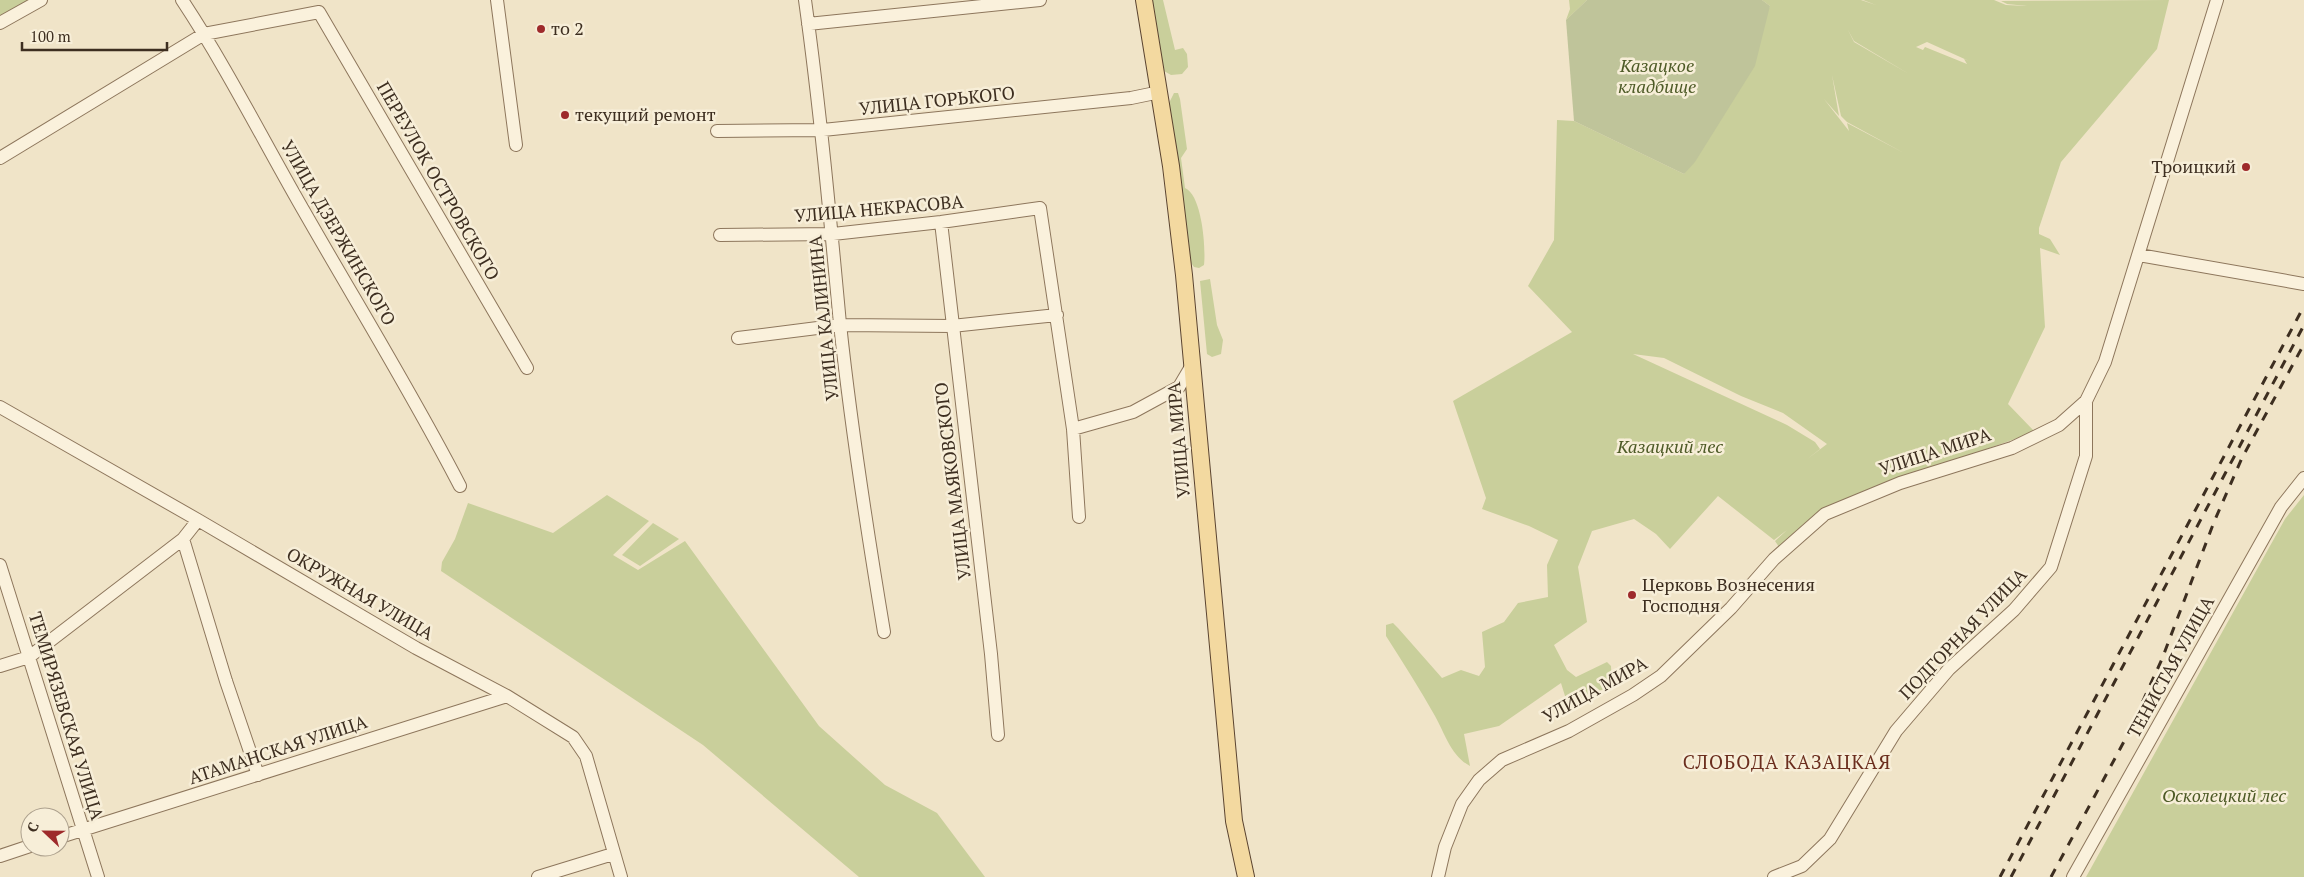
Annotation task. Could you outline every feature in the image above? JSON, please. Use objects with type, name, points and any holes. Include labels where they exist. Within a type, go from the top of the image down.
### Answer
[{"type":"main road","name":"УЛИЦА МИРА","points":[[1144,0],[1171,166],[1192,365],[1234,821],[1246,877]]},
{"type":"street","points":[[0,23],[41,0]]},
{"type":"street","name":"УЛИЦА ДЗЕРЖИНСКОГО","points":[[182,0],[204,34],[430,428],[460,486]]},
{"type":"street","points":[[497,0],[516,145]]},
{"type":"street","name":"УЛИЦА КАЛИНИНА","points":[[805,0],[823,130],[840,325],[869,540],[884,632]]},
{"type":"street","points":[[808,24],[1040,0]]},
{"type":"street","name":"ПОДГОРНАЯ УЛИЦА","points":[[1774,877],[1802,866],[1830,839],[1896,731],[1949,669],[2014,610],[2051,567],[2086,456],[2086,401],[2105,362],[2216,0]]},
{"type":"street","name":"ПЕРЕУЛОК ОСТРОВСКОГО","points":[[204,34],[319,12],[527,368]]},
{"type":"street","points":[[0,158],[204,34]]},
{"type":"street","name":"УЛИЦА ГОРЬКОГО","points":[[717,131],[823,130],[1131,98],[1160,92]]},
{"type":"street","name":"УЛИЦА НЕКРАСОВА","points":[[720,235],[833,234],[941,222],[1040,208],[1057,315]]},
{"type":"street","name":"УЛИЦА МАЯКОВСКОГО","points":[[941,222],[992,654],[998,735]]},
{"type":"street","points":[[2139,255],[2303,280]]},
{"type":"street","points":[[738,338],[840,325],[952,326],[1057,315],[1073,429],[1079,517]]},
{"type":"street","points":[[1073,429],[1133,412],[1179,387],[1192,365]]},
{"type":"street","name":"УЛИЦА МИРА","points":[[1438,877],[1445,847],[1462,804],[1479,780],[1502,760],[1569,731],[1633,695],[1661,676],[1731,608],[1774,559],[1824,514],[1900,483],[2012,448],[2059,424],[2086,401]]},
{"type":"street","name":"ОКРУЖНАЯ УЛИЦА","points":[[0,407],[416,648],[507,696],[574,737],[586,756],[621,877]]},
{"type":"street","name":"ТЕНИСТАЯ УЛИЦА","points":[[2073,877],[2281,507],[2304,478]]},
{"type":"street","points":[[0,666],[29,657],[183,539],[198,520]]},
{"type":"street","points":[[183,539],[226,681],[258,775]]},
{"type":"street","name":"ТЕМИРЯЗЕВСКАЯ УЛИЦА","points":[[0,565],[98,877]]},
{"type":"street","name":"АТАМАНСКАЯ УЛИЦА","points":[[70,834],[507,696]]},
{"type":"street","points":[[0,856],[20,849]]},
{"type":"street","points":[[538,877],[613,854]]},
{"type":"green space","points":[[0,0],[33,0],[0,19]]},
{"type":"green space","points":[[1151,0],[1163,0],[1175,50],[1183,48],[1187,54],[1188,67],[1182,74],[1171,75],[1164,71]]},
{"type":"green space","points":[[1569,0],[1587,0],[1566,20],[1570,9]]},
{"type":"green space","name":"Казацкое кладбище","points":[[1587,0],[1762,0],[1770,6],[1755,66],[1695,162],[1684,174],[1574,121],[1566,20]]},
{"type":"green space","name":"Казацкий лес","points":[[1762,0],[1861,0],[1876,5],[1863,0],[1994,0],[2006,5],[2027,6],[2007,4],[2001,1],[2169,0],[2157,49],[2061,162],[2039,228],[2039,234],[2050,239],[2060,255],[2040,248],[2045,327],[2008,404],[2035,432],[1876,488],[1779,547],[1775,541],[1787,530],[1774,540],[1718,496],[1670,549],[1656,534],[1634,519],[1592,531],[1578,567],[1587,622],[1554,645],[1567,670],[1576,677],[1607,662],[1611,666],[1612,686],[1579,699],[1565,696],[1561,683],[1499,726],[1464,734],[1470,766],[1463,762],[1453,751],[1435,716],[1386,636],[1386,625],[1393,623],[1442,678],[1461,670],[1479,676],[1485,667],[1482,632],[1504,622],[1518,603],[1548,597],[1547,565],[1558,540],[1529,526],[1482,509],[1486,498],[1453,401],[1572,332],[1528,286],[1554,240],[1557,120],[1574,121],[1684,174],[1770,6]],"holes":[[[1848,30],[1854,41],[1909,74],[1854,42]],[[1927,42],[1969,61],[1964,59],[1967,64],[1925,47],[1923,50],[1916,47]],[[1832,75],[1841,116],[1847,122],[1904,153],[1847,123],[1849,131],[1824,99],[1839,116]],[[1633,354],[1664,358],[1741,396],[1783,413],[1827,444],[1806,460],[1820,449],[1815,442],[1787,425]]]},
{"type":"green space","points":[[1174,93],[1178,93],[1180,99],[1187,149],[1181,158],[1185,188],[1191,193],[1195,201],[1202,223],[1204,265],[1199,268],[1194,267],[1188,259],[1168,105]]},
{"type":"green space","points":[[1210,279],[1217,325],[1223,340],[1221,354],[1212,357],[1207,354],[1200,281]]},
{"type":"green space","points":[[607,495],[649,521],[613,555],[638,570],[685,541],[819,726],[885,785],[937,813],[985,877],[859,877],[703,745],[441,571],[442,562],[455,539],[468,503],[553,533]]},
{"type":"green space","name":"Осколецкий лес","points":[[2304,495],[2304,877],[2086,877],[2285,519]]},
{"type":"green space","points":[[653,523],[679,539],[640,566],[622,555]]},
{"type":"railway","points":[[2000,877],[2304,306]]},
{"type":"railway","points":[[2011,877],[2304,325]]},
{"type":"railway","points":[[2051,877],[2127,736],[2162,659],[2214,522],[2242,458],[2304,344]]},
{"type":"place","name":"то 2","points":[[541,29]]},
{"type":"place","name":"текущий ремонт","points":[[565,115]]},
{"type":"place","name":"Троицкий","points":[[2246,167]]},
{"type":"place","name":"Церковь Вознесения Господня","points":[[1632,595]]},
{"type":"district","name":"СЛОБОДА КАЗАЦКАЯ","points":[[1787,762]]}]
